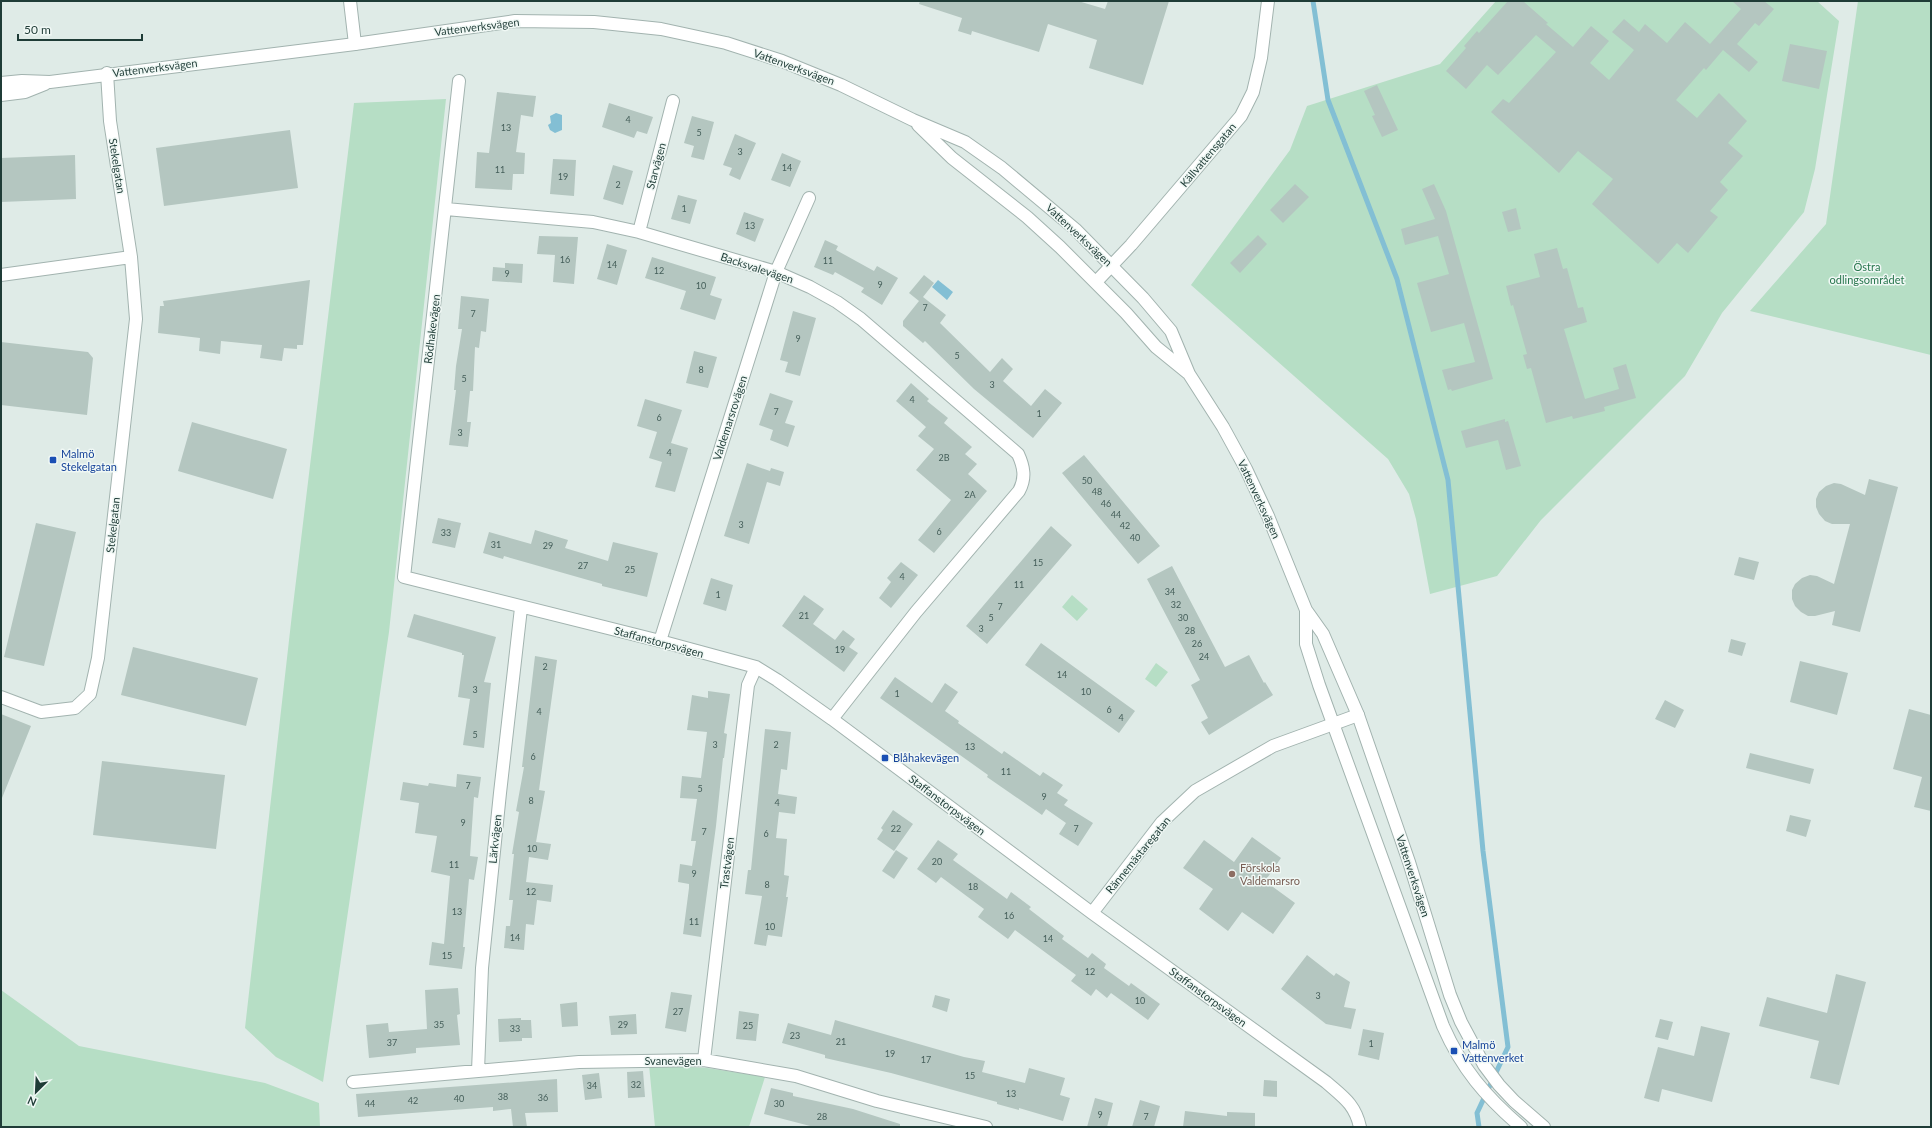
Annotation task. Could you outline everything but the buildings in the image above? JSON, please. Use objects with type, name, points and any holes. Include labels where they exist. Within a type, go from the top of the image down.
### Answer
[{"type":"street","points":[[350,1],[355,44]]},
{"type":"street","name":"Källvattensgatan","points":[[1096,282],[1112,266],[1241,116],[1255,85],[1261,58],[1268,1]]},
{"type":"street","name":"Vattenverksvägen","points":[[1,83],[22,81],[50,82],[355,44],[515,21],[594,22],[661,29],[726,43],[782,61],[841,85],[913,120],[965,142],[1002,168],[1075,229],[1143,298],[1171,331],[1189,374],[1223,427],[1246,469],[1268,516],[1306,610],[1323,634],[1358,715],[1409,862],[1450,995],[1461,1022],[1484,1065],[1499,1085],[1519,1106],[1544,1127]]},
{"type":"street","name":"Stekelgatan","points":[[1,697],[41,712],[74,708],[90,694],[98,658],[136,319],[131,257],[110,121],[107,74]]},
{"type":"street","name":"Rödhakevägen","points":[[404,578],[460,81]]},
{"type":"street","name":"Vattenverksvägen","points":[[1,95],[25,92],[50,82]]},
{"type":"street","name":"Starvägen","points":[[639,232],[673,101]]},
{"type":"street","name":"Vattenverksvägen","points":[[913,120],[952,158],[1027,217],[1096,282],[1126,313],[1156,348],[1189,374]]},
{"type":"street","name":"Valdemarsrovägen","points":[[660,641],[776,272],[808,198]]},
{"type":"street","name":"Backsvalevägen","points":[[446,209],[593,222],[639,232],[776,272],[810,287],[837,302],[884,337],[1018,454],[1024,471],[1023,484],[1014,498],[932,593],[832,719]]},
{"type":"street","points":[[1,275],[131,257]]},
{"type":"street","name":"Staffanstorpsvägen","points":[[404,578],[660,641],[756,668],[777,680],[832,719],[1092,913],[1326,1082],[1350,1103],[1357,1114],[1360,1127]]},
{"type":"street","name":"Lärkvägen","points":[[478,1071],[482,968],[500,793],[522,608]]},
{"type":"street","name":"Vattenverksvägen","points":[[1306,610],[1306,644],[1434,1003],[1454,1051],[1475,1081],[1491,1099],[1521,1127]]},
{"type":"street","name":"Trastvägen","points":[[704,1060],[748,686],[756,668]]},
{"type":"street","name":"Rännemästaregatan","points":[[1092,913],[1162,822],[1195,791],[1273,746],[1358,715]]},
{"type":"street","name":"Svanevägen","points":[[353,1082],[579,1062],[704,1060],[796,1076],[878,1101],[986,1127]]},
{"type":"green space","points":[[1496,1],[1817,1],[1839,21],[1815,169],[1804,212],[1722,313],[1685,376],[1541,520],[1497,576],[1430,594],[1416,519],[1409,494],[1388,459],[1191,285],[1290,150],[1307,106],[1440,64]]},
{"type":"green space","name":"Östra odlingsområdet","points":[[1858,1],[1931,1],[1931,355],[1750,311],[1826,224]]},
{"type":"green space","points":[[446,99],[389,632],[323,1082],[276,1057],[245,1028],[292,614],[354,103]]},
{"type":"green space","points":[[1072,595],[1088,609],[1077,621],[1062,607]]},
{"type":"green space","points":[[1156,663],[1168,672],[1156,687],[1145,679]]},
{"type":"green space","points":[[1,990],[79,1046],[265,1083],[319,1103],[320,1127],[1,1127]]},
{"type":"green space","points":[[649,1065],[707,1068],[765,1077],[749,1127],[655,1127]]},
{"type":"water","points":[[556,113],[562,115],[562,130],[555,133],[550,130],[548,125],[551,123],[550,116]]},
{"type":"water","points":[[938,280],[953,292],[947,300],[932,287]]},
{"type":"waterway","points":[[1313,1],[1328,100],[1397,279],[1448,480],[1483,851],[1508,1047],[1477,1113],[1479,1127]]},
{"type":"place","name":"Malmö Stekelgatan","points":[[53,460]]},
{"type":"place","name":"Blåhakevägen","points":[[885,758]]},
{"type":"place","name":"Förskola Valdemarsro","points":[[1232,874]]},
{"type":"place","name":"Malmö Vattenverket","points":[[1454,1051]]}]
